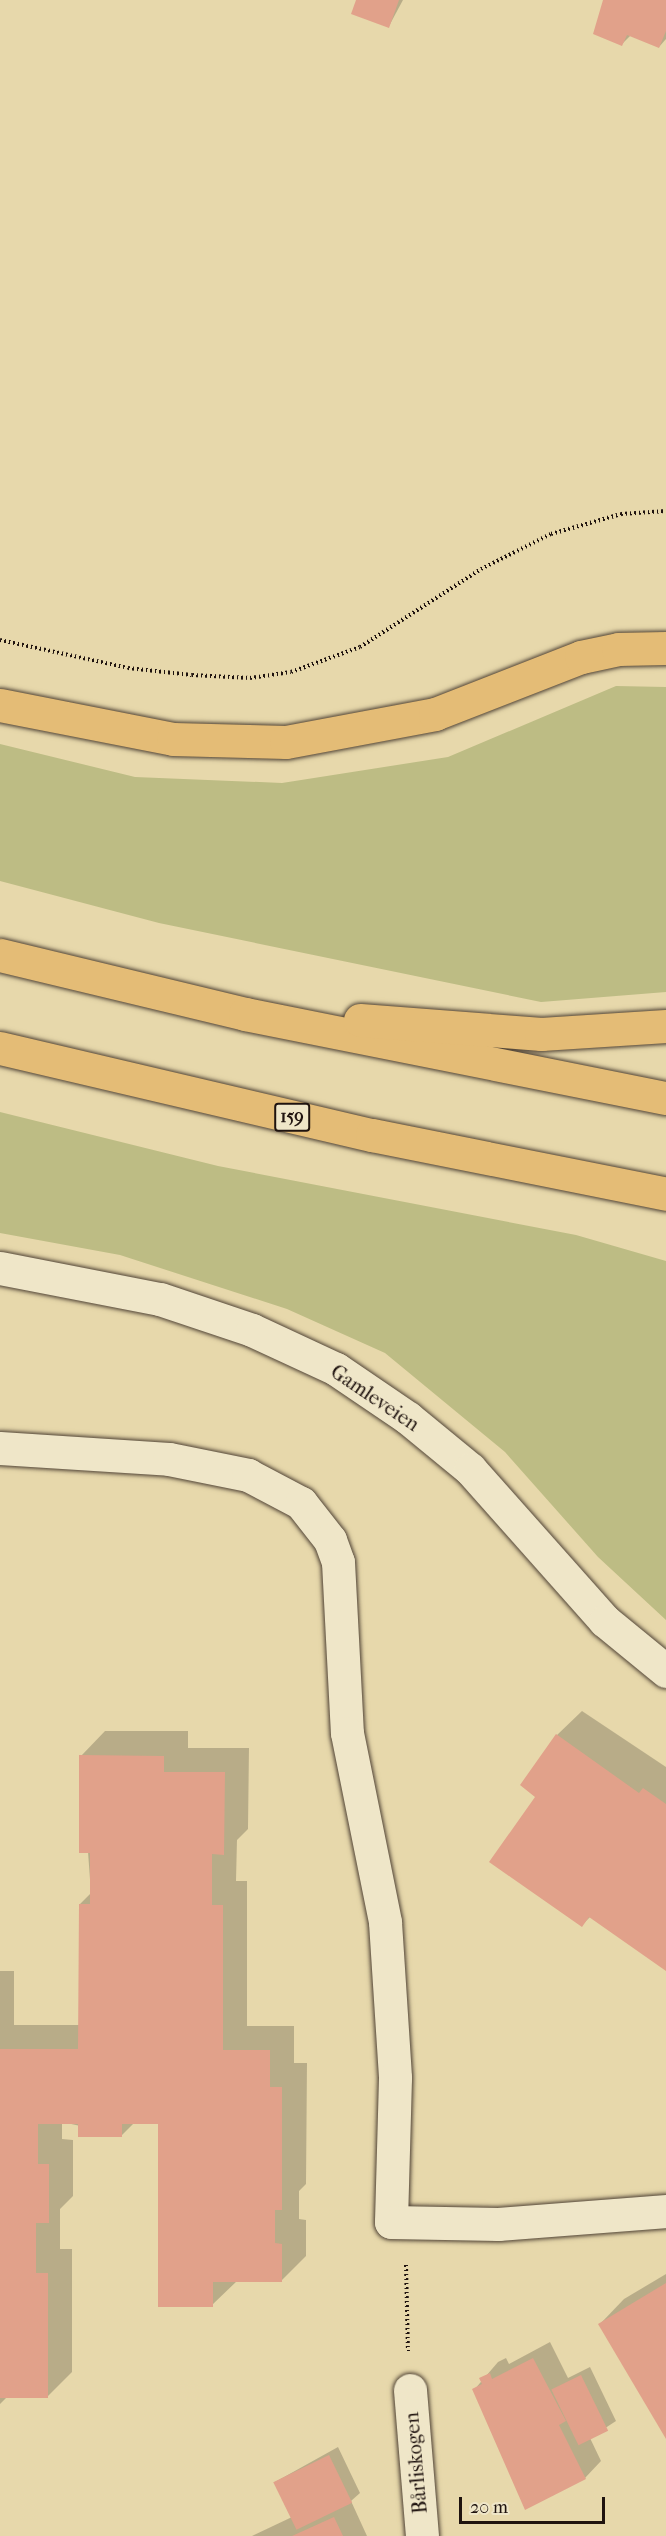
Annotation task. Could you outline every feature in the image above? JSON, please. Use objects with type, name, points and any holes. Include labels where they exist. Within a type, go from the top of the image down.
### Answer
[{"type":"highway","points":[[0,705],[163,738],[286,742],[435,714],[581,657],[618,649],[666,648]]},
{"type":"highway","points":[[0,955],[246,1014],[666,1098]]},
{"type":"highway","points":[[246,1014],[540,1034],[666,1026]]},
{"type":"highway","name":"159","points":[[0,1048],[585,1180],[666,1194]]},
{"type":"highway","points":[[585,1180],[666,1215]]},
{"type":"street","name":"Gamleveien","points":[[0,1268],[116,1287],[181,1305],[252,1330],[336,1369],[408,1418],[470,1469],[605,1621],[666,1671]]},
{"type":"street","points":[[0,1448],[126,1454],[248,1475],[301,1503],[330,1540],[339,1562],[348,1733],[386,1933],[395,2078],[391,2222],[498,2224],[666,2211]]},
{"type":"street","name":"Bårliskogen","points":[[410,2390],[422,2536]]},
{"type":"path","points":[[0,640],[192,675],[250,678],[291,672],[360,647],[481,569],[551,534],[621,514],[666,512]]},
{"type":"path","points":[[406,2222],[410,2390]]},
{"type":"shaded area","points":[[616,686],[666,687],[666,992],[541,1002],[159,923],[0,881],[0,744],[135,777],[282,783],[448,757]]},
{"type":"shaded area","points":[[0,1112],[218,1166],[576,1235],[666,1261],[666,1620],[598,1557],[505,1452],[385,1353],[287,1309],[120,1255],[0,1233]]},
{"type":"building","points":[[356,0],[399,0],[389,28],[351,14]]},
{"type":"building","points":[[603,0],[666,0],[666,31],[659,48],[627,35],[622,46],[593,34]]},
{"type":"building","points":[[556,1734],[639,1793],[643,1788],[666,1804],[666,1971],[589,1917],[582,1927],[489,1862],[535,1797],[520,1785]]},
{"type":"building","points":[[79,1755],[164,1756],[164,1772],[225,1772],[224,1855],[212,1854],[212,1905],[223,1905],[223,2050],[270,2050],[270,2087],[282,2087],[282,2210],[275,2210],[275,2243],[282,2244],[282,2282],[213,2282],[213,2307],[158,2307],[158,2124],[122,2124],[122,2137],[78,2137],[78,2124],[38,2124],[38,2164],[49,2164],[49,2223],[36,2223],[36,2273],[48,2273],[48,2398],[0,2398],[0,2049],[78,2049],[79,1904],[90,1904],[90,1853],[79,1853]]},
{"type":"building","points":[[666,2283],[666,2439],[598,2324]]},
{"type":"building","points":[[533,2358],[566,2421],[559,2425],[586,2479],[525,2510],[472,2389],[482,2384],[479,2378],[490,2373],[492,2379]]},
{"type":"building","points":[[581,2375],[608,2431],[579,2445],[551,2389]]},
{"type":"building","points":[[329,2455],[352,2503],[297,2530],[273,2482]]},
{"type":"building","points":[[334,2517],[343,2536],[292,2536]]}]
